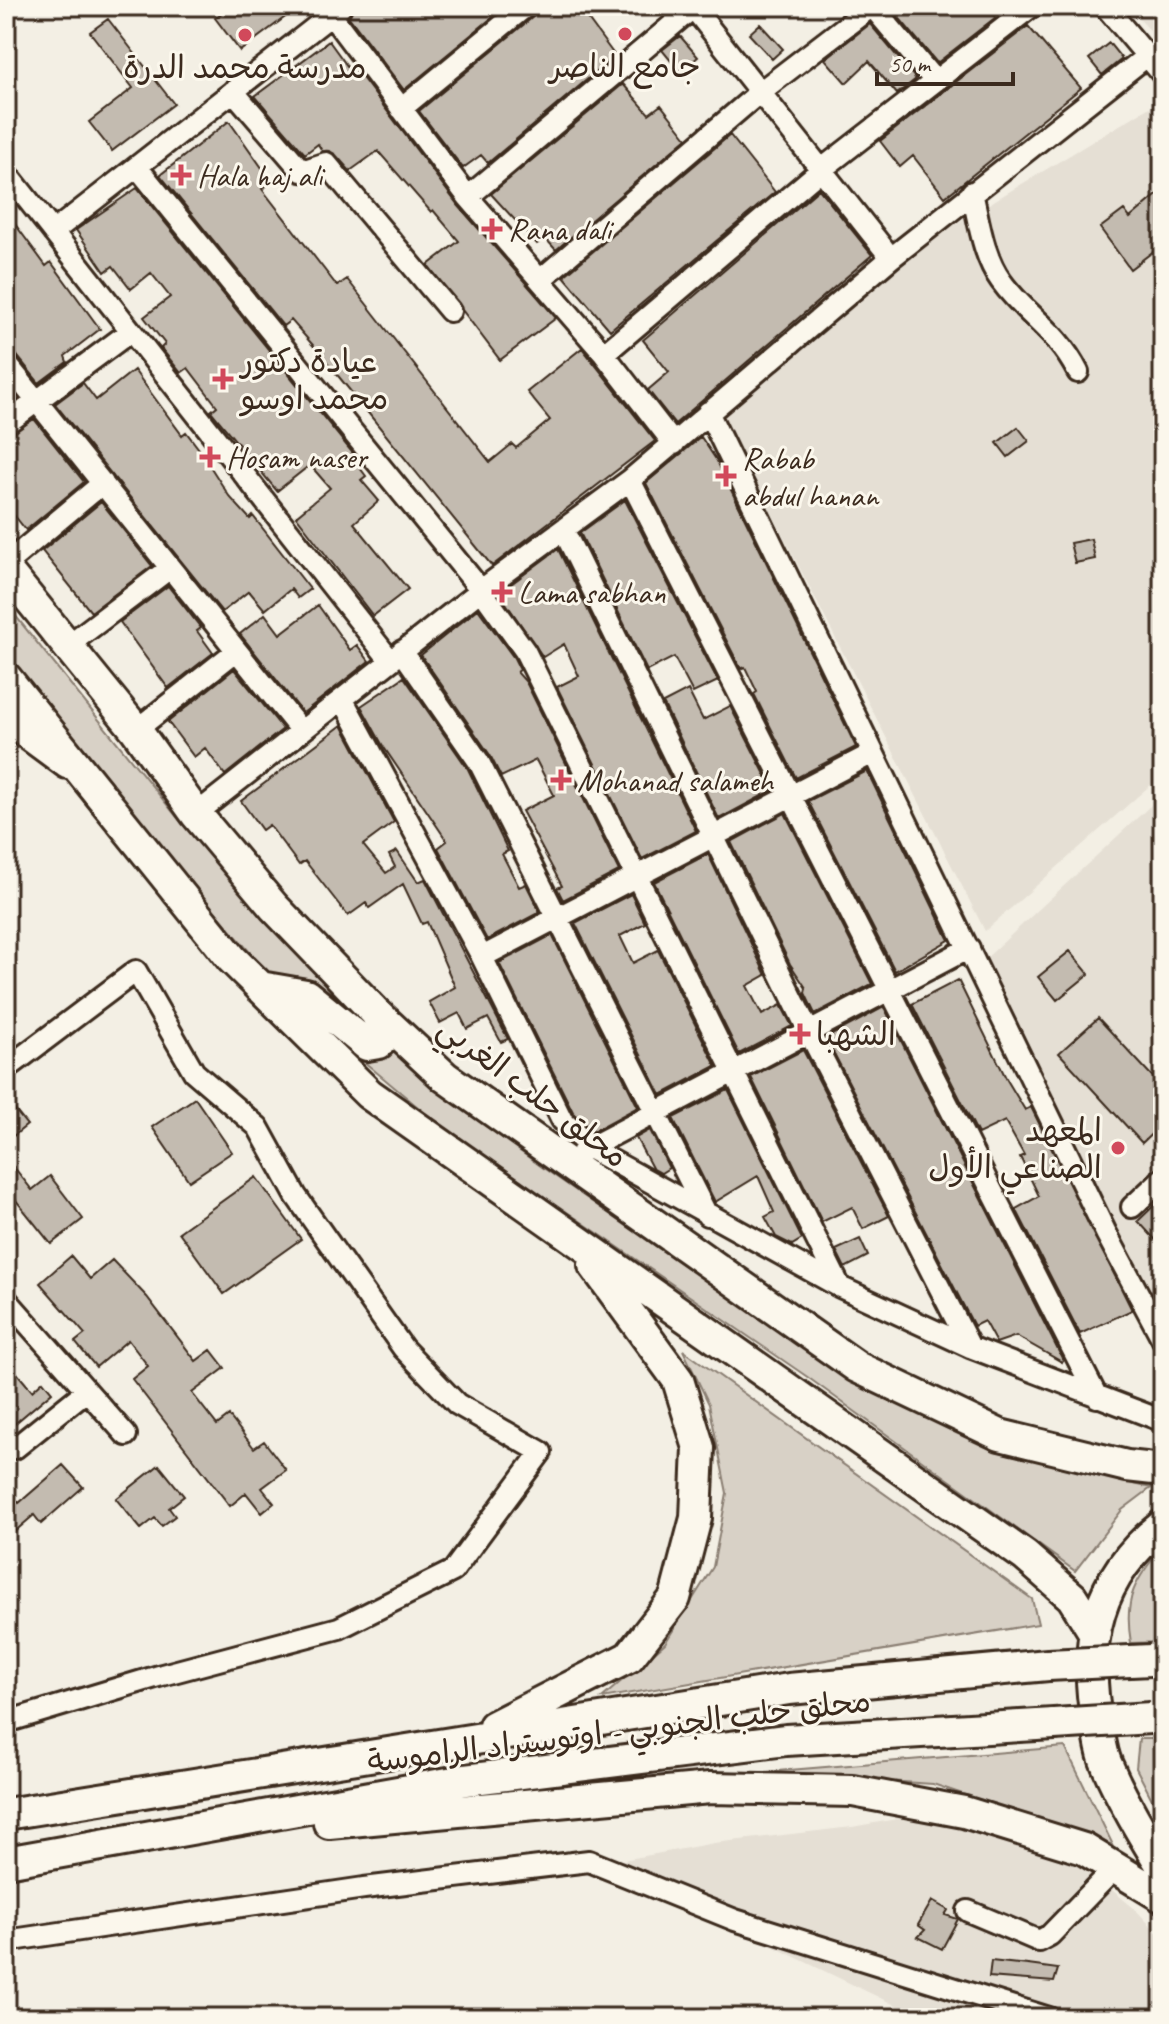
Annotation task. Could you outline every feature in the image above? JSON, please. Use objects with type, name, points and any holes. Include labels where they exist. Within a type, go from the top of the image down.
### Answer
[{"type":"highway","name":"محلق حلب الغربي","points":[[6,570],[136,730],[196,814],[274,907],[375,1012],[445,1077],[557,1159],[857,1367],[1000,1435],[1127,1466],[1163,1470]]},
{"type":"highway","points":[[6,678],[232,959],[369,1094],[581,1247],[1025,1556],[1072,1597],[1094,1632]]},
{"type":"highway","points":[[260,987],[306,995],[367,1045],[379,1043],[388,1033],[375,1012]]},
{"type":"highway","points":[[470,1738],[629,1657],[675,1598],[696,1518],[699,1448],[678,1380],[581,1247]]},
{"type":"highway","points":[[1163,1525],[1136,1545],[1099,1604],[1094,1632],[1091,1692],[1105,1762],[1154,1840],[1163,1868]]},
{"type":"highway","name":"محلق حلب الجنوبي - اوتوستراد الراموسة","points":[[6,1814],[789,1689],[1048,1665],[1157,1660]]},
{"type":"highway","name":"محلق حلب الجنوبي - اوتوستراد الراموسة","points":[[6,1862],[480,1778],[786,1740],[1157,1718]]},
{"type":"highway","points":[[132,1842],[710,1788],[853,1791],[964,1812],[1084,1849],[1163,1897]]},
{"type":"main road","points":[[6,720],[89,783]]},
{"type":"street","points":[[401,109],[526,6]]},
{"type":"street","points":[[540,280],[760,92],[872,6],[890,12],[935,81]]},
{"type":"street","points":[[604,354],[822,169],[1032,6]]},
{"type":"street","points":[[1105,6],[1163,75]]},
{"type":"street","points":[[468,197],[693,7],[891,258]]},
{"type":"street","points":[[53,232],[337,10],[401,109],[468,197],[604,354],[674,444]]},
{"type":"street","points":[[196,814],[481,590],[630,480],[891,258],[1147,56]]},
{"type":"street","points":[[233,91],[302,171],[326,163],[450,311]]},
{"type":"street","points":[[137,167],[481,590],[525,651],[840,1287]]},
{"type":"street","points":[[6,172],[479,762],[707,1215]]},
{"type":"street","points":[[972,192],[983,245],[1002,282],[1065,347],[1078,372]]},
{"type":"street","points":[[6,424],[131,331]]},
{"type":"street","points":[[6,363],[301,731]]},
{"type":"street","points":[[708,412],[1106,1233],[1163,1340]]},
{"type":"street","points":[[630,480],[1097,1397]]},
{"type":"street","points":[[6,564],[103,483]]},
{"type":"street","points":[[564,531],[810,1034],[970,1347]]},
{"type":"street","points":[[67,646],[170,568]]},
{"type":"street","points":[[136,730],[236,651]]},
{"type":"street","points":[[343,700],[482,957],[562,1120],[591,1149],[840,1287],[970,1347],[1163,1421]]},
{"type":"street","points":[[482,957],[639,878],[873,753]]},
{"type":"street","points":[[557,1159],[591,1149],[969,948]]},
{"type":"street","points":[[6,1069],[136,971],[194,1072],[258,1127],[296,1196],[403,1348],[457,1404],[541,1452],[453,1571],[339,1628],[6,1722]]},
{"type":"street","points":[[1132,1207],[1163,1178]]},
{"type":"street","points":[[6,1299],[126,1435]]},
{"type":"street","points":[[6,1447],[15,1448],[86,1391]]},
{"type":"street","points":[[6,1941],[364,1888],[589,1861],[735,1920],[1049,2018]]},
{"type":"street","points":[[968,1911],[1039,1941],[1050,1935],[1115,1868]]},
{"type":"shaded area","points":[[1127,6],[1163,6],[1163,44]]},
{"type":"shaded area","points":[[1163,99],[1163,774],[985,931],[721,414],[914,249]]},
{"type":"shaded area","points":[[6,604],[181,822],[363,1022],[316,988],[266,971],[119,799],[6,652]]},
{"type":"shaded area","name":"المعهد الصناعي الأول","points":[[1163,794],[1163,1336],[983,961]]},
{"type":"shaded area","points":[[307,1014],[391,1049],[437,1091],[848,1380],[996,1451],[1151,1488],[1122,1510],[1075,1571],[806,1376],[437,1123]]},
{"type":"shaded area","points":[[683,1350],[1032,1599],[1038,1624],[602,1698],[665,1643],[713,1567],[727,1493],[709,1404]]},
{"type":"shaded area","points":[[1163,1546],[1163,1642],[1131,1643],[1130,1601],[1138,1580]]},
{"type":"shaded area","points":[[1139,1739],[1163,1739],[1163,1821],[1136,1768]]},
{"type":"shaded area","points":[[1065,1747],[1113,1845],[933,1784],[841,1778],[634,1783]]},
{"type":"shaded area","points":[[930,1813],[1072,1857],[1135,1909],[1163,1939],[1163,2018],[922,2018],[602,1864],[714,1843],[852,1827]]},
{"type":"building","name":"مدرسة محمد الدرة","points":[[231,6],[300,6],[240,51],[215,18]]},
{"type":"building","points":[[354,6],[505,7],[404,90],[349,17]]},
{"type":"building","points":[[539,6],[578,6],[615,56],[488,163],[481,155],[463,168],[419,111],[534,16]]},
{"type":"building","points":[[904,6],[946,6],[953,14],[963,6],[987,6],[996,17],[937,63],[895,13]]},
{"type":"building","points":[[108,19],[174,104],[112,151],[89,122],[133,88],[90,32]]},
{"type":"building","points":[[760,24],[783,49],[772,59],[749,34]]},
{"type":"building","points":[[870,24],[916,79],[897,94],[869,61],[846,83],[825,59]]},
{"type":"building","points":[[1028,26],[1081,88],[945,197],[913,156],[900,167],[880,141]]},
{"type":"building","points":[[680,36],[698,57],[680,72],[662,50]]},
{"type":"building","points":[[329,41],[353,74],[357,71],[458,205],[556,318],[500,360],[428,265],[459,241],[433,210],[431,212],[378,151],[350,171],[335,154],[322,151],[318,144],[305,154],[255,96]]},
{"type":"building","points":[[1109,43],[1122,59],[1102,75],[1089,59]]},
{"type":"building","points":[[623,84],[649,114],[661,105],[687,138],[556,250],[545,238],[537,244],[491,194]]},
{"type":"building","points":[[229,121],[272,182],[262,189],[337,286],[347,279],[490,462],[512,444],[516,448],[550,420],[527,392],[582,348],[655,441],[492,566],[318,351],[291,320],[283,326],[160,175]]},
{"type":"building","points":[[730,135],[775,192],[610,330],[564,276]]},
{"type":"building","points":[[137,188],[360,462],[357,464],[366,476],[361,480],[379,501],[354,523],[408,589],[373,616],[296,516],[330,488],[310,465],[277,491],[211,411],[217,406],[188,368],[181,373],[161,348],[165,344],[144,317],[170,297],[151,273],[131,289],[113,266],[105,272],[76,230]]},
{"type":"building","points":[[819,189],[872,255],[675,424],[648,390],[669,372],[643,340]]},
{"type":"building","points":[[1163,190],[1163,244],[1130,269],[1100,228],[1124,210],[1130,218]]},
{"type":"building","points":[[6,212],[46,266],[51,262],[100,329],[65,356],[67,362],[39,383],[6,342]]},
{"type":"building","points":[[134,370],[182,435],[186,432],[199,449],[229,496],[250,519],[253,516],[310,589],[298,598],[291,589],[265,610],[249,591],[222,612],[55,404],[83,383],[96,400]]},
{"type":"building","points":[[34,419],[84,482],[26,530],[6,505],[6,437]]},
{"type":"building","points":[[1018,427],[1029,441],[1008,457],[997,443]]},
{"type":"building","points":[[701,437],[717,461],[856,747],[796,778],[754,694],[757,692],[745,667],[741,669],[646,483]]},
{"type":"building","points":[[625,500],[718,681],[693,693],[674,657],[647,671],[580,533]]},
{"type":"building","points":[[101,502],[152,566],[91,612],[42,551]]},
{"type":"building","points":[[1091,539],[1095,559],[1075,563],[1070,543]]},
{"type":"building","points":[[558,549],[696,831],[642,859],[557,687],[579,676],[564,644],[543,657],[499,593]]},
{"type":"building","points":[[168,586],[201,628],[197,631],[213,653],[168,688],[120,622]]},
{"type":"building","points":[[318,605],[350,650],[357,645],[369,661],[303,713],[240,634],[265,614],[280,634]]},
{"type":"building","points":[[478,609],[514,658],[520,670],[517,672],[526,682],[619,871],[563,900],[557,888],[562,886],[522,811],[554,795],[536,760],[501,777],[490,755],[421,655]]},
{"type":"building","points":[[234,669],[283,729],[225,775],[205,748],[194,757],[168,722]]},
{"type":"building","points":[[404,677],[468,769],[508,851],[502,854],[519,887],[526,884],[540,912],[487,940],[438,848],[447,841],[383,746],[361,706]]},
{"type":"building","points":[[688,690],[703,720],[730,706],[773,790],[719,819],[663,703]]},
{"type":"building","points":[[342,725],[394,822],[363,845],[386,873],[395,867],[389,855],[397,851],[418,882],[425,879],[508,1039],[501,1042],[488,1018],[467,1029],[459,1013],[440,1023],[429,1002],[455,987],[427,922],[422,924],[403,884],[369,908],[366,903],[348,916],[305,861],[299,865],[269,825],[262,830],[241,801]]},
{"type":"building","points":[[867,771],[949,940],[895,971],[808,801]]},
{"type":"building","points":[[785,813],[872,984],[815,1014],[805,993],[806,988],[790,964],[731,842]]},
{"type":"building","points":[[708,854],[766,975],[747,986],[762,1015],[781,1005],[792,1026],[739,1054],[654,882]]},
{"type":"building","points":[[631,894],[645,923],[620,936],[633,963],[658,950],[716,1066],[661,1095],[575,923]]},
{"type":"building","points":[[552,935],[638,1107],[592,1132],[573,1112],[499,963]]},
{"type":"building","points":[[1070,951],[1089,974],[1057,1000],[1038,977]]},
{"type":"building","points":[[958,980],[1007,1080],[1025,1110],[1031,1107],[1132,1310],[1080,1334],[1016,1209],[1039,1196],[1020,1157],[1024,1155],[1005,1121],[978,1134],[912,1004]]},
{"type":"building","points":[[884,1007],[1062,1362],[1016,1336],[996,1343],[984,1321],[974,1326],[826,1038]]},
{"type":"building","points":[[1098,1018],[1163,1088],[1163,1123],[1142,1143],[1059,1053]]},
{"type":"building","points":[[803,1050],[889,1216],[863,1229],[852,1207],[822,1222],[751,1077]]},
{"type":"building","points":[[728,1090],[802,1239],[792,1245],[776,1237],[765,1217],[774,1212],[758,1176],[715,1202],[673,1118]]},
{"type":"building","points":[[195,1098],[232,1152],[189,1181],[152,1127]]},
{"type":"building","points":[[6,1099],[27,1125],[6,1142]]},
{"type":"building","points":[[650,1130],[669,1168],[661,1173],[652,1168],[636,1138]]},
{"type":"building","points":[[6,1157],[32,1190],[50,1176],[83,1219],[51,1244],[6,1188]]},
{"type":"building","points":[[256,1177],[301,1239],[224,1294],[179,1232]]},
{"type":"building","points":[[1163,1197],[1163,1248],[1138,1221]]},
{"type":"building","points":[[860,1239],[868,1256],[845,1268],[836,1250]]},
{"type":"building","points":[[71,1256],[90,1279],[112,1260],[147,1297],[196,1361],[211,1350],[225,1368],[192,1393],[217,1425],[229,1416],[254,1448],[264,1441],[286,1470],[262,1488],[274,1503],[262,1513],[246,1493],[230,1506],[132,1379],[148,1366],[128,1340],[96,1367],[75,1342],[85,1334],[40,1283]]},
{"type":"building","points":[[6,1360],[32,1391],[43,1381],[52,1392],[6,1431]]},
{"type":"building","points":[[63,1465],[83,1487],[41,1524],[34,1515],[6,1539],[6,1489],[19,1503]]},
{"type":"building","points":[[159,1465],[184,1496],[169,1508],[175,1516],[162,1526],[155,1518],[141,1529],[116,1499]]},
{"type":"building","points":[[932,1901],[948,1910],[945,1915],[958,1919],[942,1949],[918,1937],[925,1930],[918,1925]]},
{"type":"building","points":[[991,1961],[1058,1969],[1054,1982],[989,1977]]},
{"type":"place","name":"جامع الناصر","points":[[625,34]]},
{"type":"place","name":"مدرسة محمد الدرة","points":[[245,35]]},
{"type":"place","name":"Hala haj ali","points":[[181,175]]},
{"type":"place","name":"Rana dali","points":[[492,229]]},
{"type":"place","name":"عيادة دكتور محمد اوسو","points":[[223,379]]},
{"type":"place","name":"Hosam naser","points":[[210,457]]},
{"type":"place","name":"Rabab abdul hanan","points":[[726,476]]},
{"type":"place","name":"Lama sabhan","points":[[502,592]]},
{"type":"place","name":"Mohanad salameh","points":[[561,780]]},
{"type":"place","name":"الشهبا","points":[[800,1034]]},
{"type":"place","name":"المعهد الصناعي الأول","points":[[1118,1148]]}]
